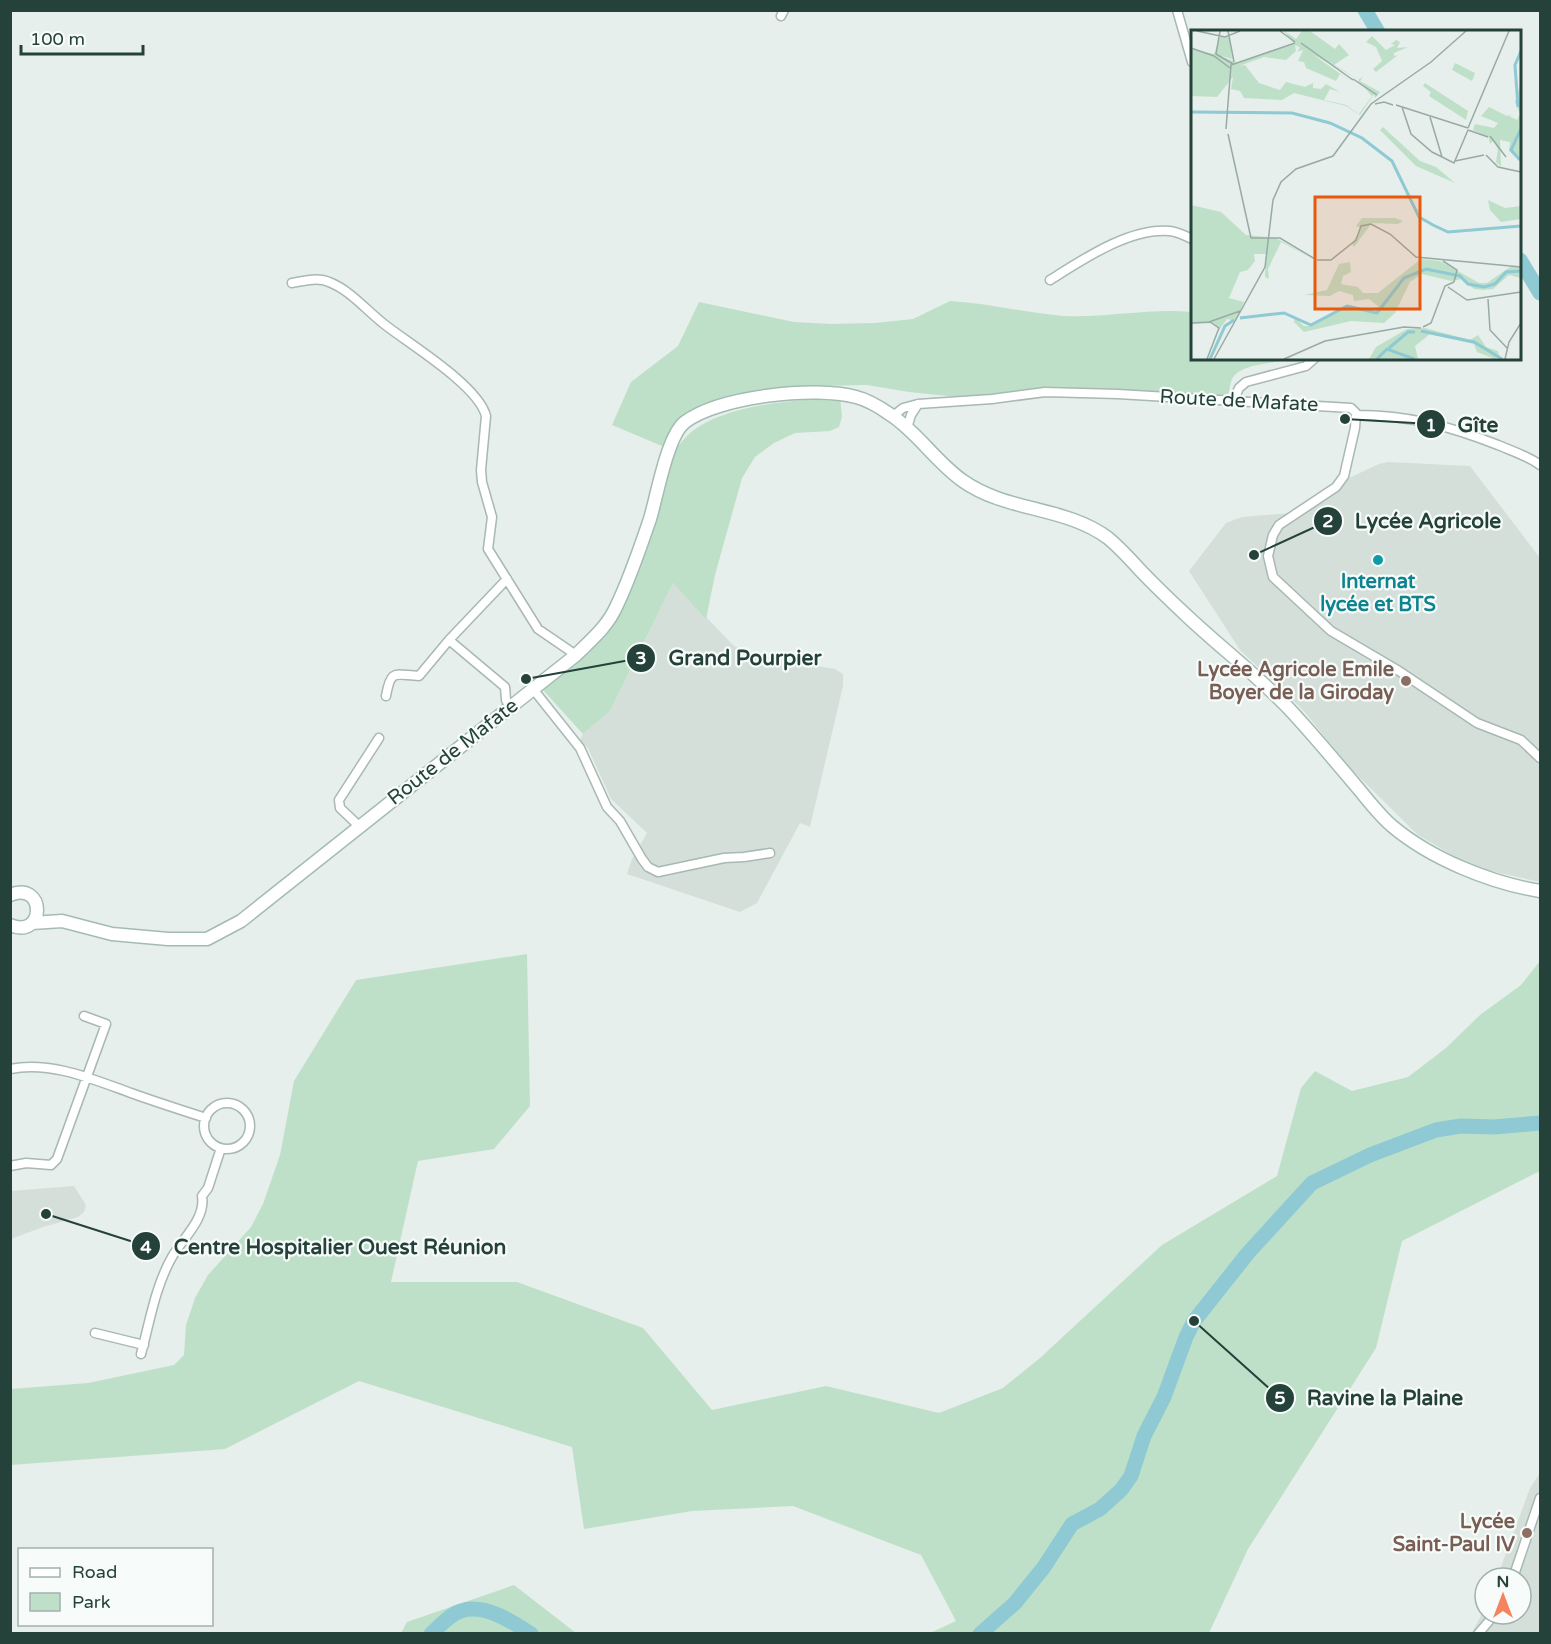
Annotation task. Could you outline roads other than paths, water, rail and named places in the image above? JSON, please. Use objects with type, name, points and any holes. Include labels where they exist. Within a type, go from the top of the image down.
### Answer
[{"type":"main road","name":"Route de Mafate","points":[[12,928],[25,927],[32,923],[62,921],[112,934],[168,939],[207,939],[241,921],[576,655],[604,628],[617,607],[651,516],[671,446],[677,431],[686,421],[705,411],[737,400],[833,393],[867,400],[893,416],[944,465],[974,488],[991,497],[1074,519],[1104,536],[1121,548],[1185,615],[1281,700],[1392,826],[1437,855],[1480,876],[1518,888],[1540,891]]},
{"type":"main road","name":"Route de Mafate","points":[[11,895],[26,893],[36,904],[62,921]]},
{"type":"main road","points":[[32,923],[37,914],[36,904]]},
{"type":"street","points":[[1177,10],[1191,59]]},
{"type":"street","points":[[1050,280],[1096,253],[1137,235],[1170,231],[1191,239]]},
{"type":"street","points":[[292,283],[328,281],[436,360],[477,398],[486,416],[481,470],[492,517],[488,547],[538,630],[576,655]]},
{"type":"street","points":[[1233,402],[1239,388],[1246,382],[1306,366],[1313,360]]},
{"type":"street","name":"Route de Mafate","points":[[893,416],[903,408],[918,404],[992,399],[1046,392],[1347,407],[1356,415],[1403,417],[1436,424],[1490,442],[1540,465]]},
{"type":"street","points":[[907,428],[918,404]]},
{"type":"street","points":[[1356,415],[1344,476],[1336,487],[1279,525],[1273,535],[1268,556],[1273,577],[1331,631],[1399,671],[1477,723],[1521,740],[1540,758]]},
{"type":"street","points":[[386,696],[389,680],[393,675],[398,673],[419,676],[449,640],[507,579]]},
{"type":"street","points":[[449,640],[505,687],[506,700],[510,707]]},
{"type":"street","points":[[533,689],[580,748],[607,807],[620,821],[648,867],[658,872],[724,858],[770,853]]},
{"type":"street","points":[[359,826],[340,808],[339,800],[379,738]]},
{"type":"street","points":[[10,1166],[26,1163],[51,1165],[57,1159],[106,1024],[84,1016]]},
{"type":"street","points":[[10,1069],[24,1066],[55,1068],[206,1118]]},
{"type":"street","points":[[228,1103],[241,1108],[249,1119],[250,1132],[242,1144],[229,1149],[221,1148],[208,1140],[205,1133],[206,1118],[214,1107],[228,1103]]},
{"type":"street","points":[[141,1354],[161,1279],[174,1254],[191,1232],[221,1148]]},
{"type":"street","points":[[95,1333],[144,1345]]},
{"type":"street","points":[[1517,1566],[1540,1498]]},
{"type":"waterway","points":[[1365,10],[1377,30]]},
{"type":"waterway","points":[[1521,262],[1540,293]]},
{"type":"waterway","points":[[980,1634],[1015,1603],[1044,1567],[1072,1524],[1100,1509],[1121,1490],[1131,1476],[1144,1436],[1164,1397],[1194,1321],[1248,1253],[1312,1183],[1370,1155],[1436,1130],[1461,1126],[1494,1127],[1540,1123]]},
{"type":"waterway","points":[[431,1634],[453,1615],[470,1609],[498,1615],[531,1634]]},
{"type":"place","name":"Gîte","points":[[1345,419]]},
{"type":"place","name":"Lycée Agricole","points":[[1254,555]]},
{"type":"place","name":"Internat lycée et BTS","points":[[1378,560]]},
{"type":"place","name":"Grand Pourpier","points":[[526,679]]},
{"type":"place","name":"Lycée Agricole Emile Boyer de la Giroday","points":[[1406,681]]},
{"type":"place","name":"Centre Hospitalier Ouest Réunion","points":[[46,1214]]},
{"type":"place","name":"Ravine la Plaine","points":[[1194,1321]]},
{"type":"place","name":"Lycée Saint-Paul IV","points":[[1527,1533]]}]
